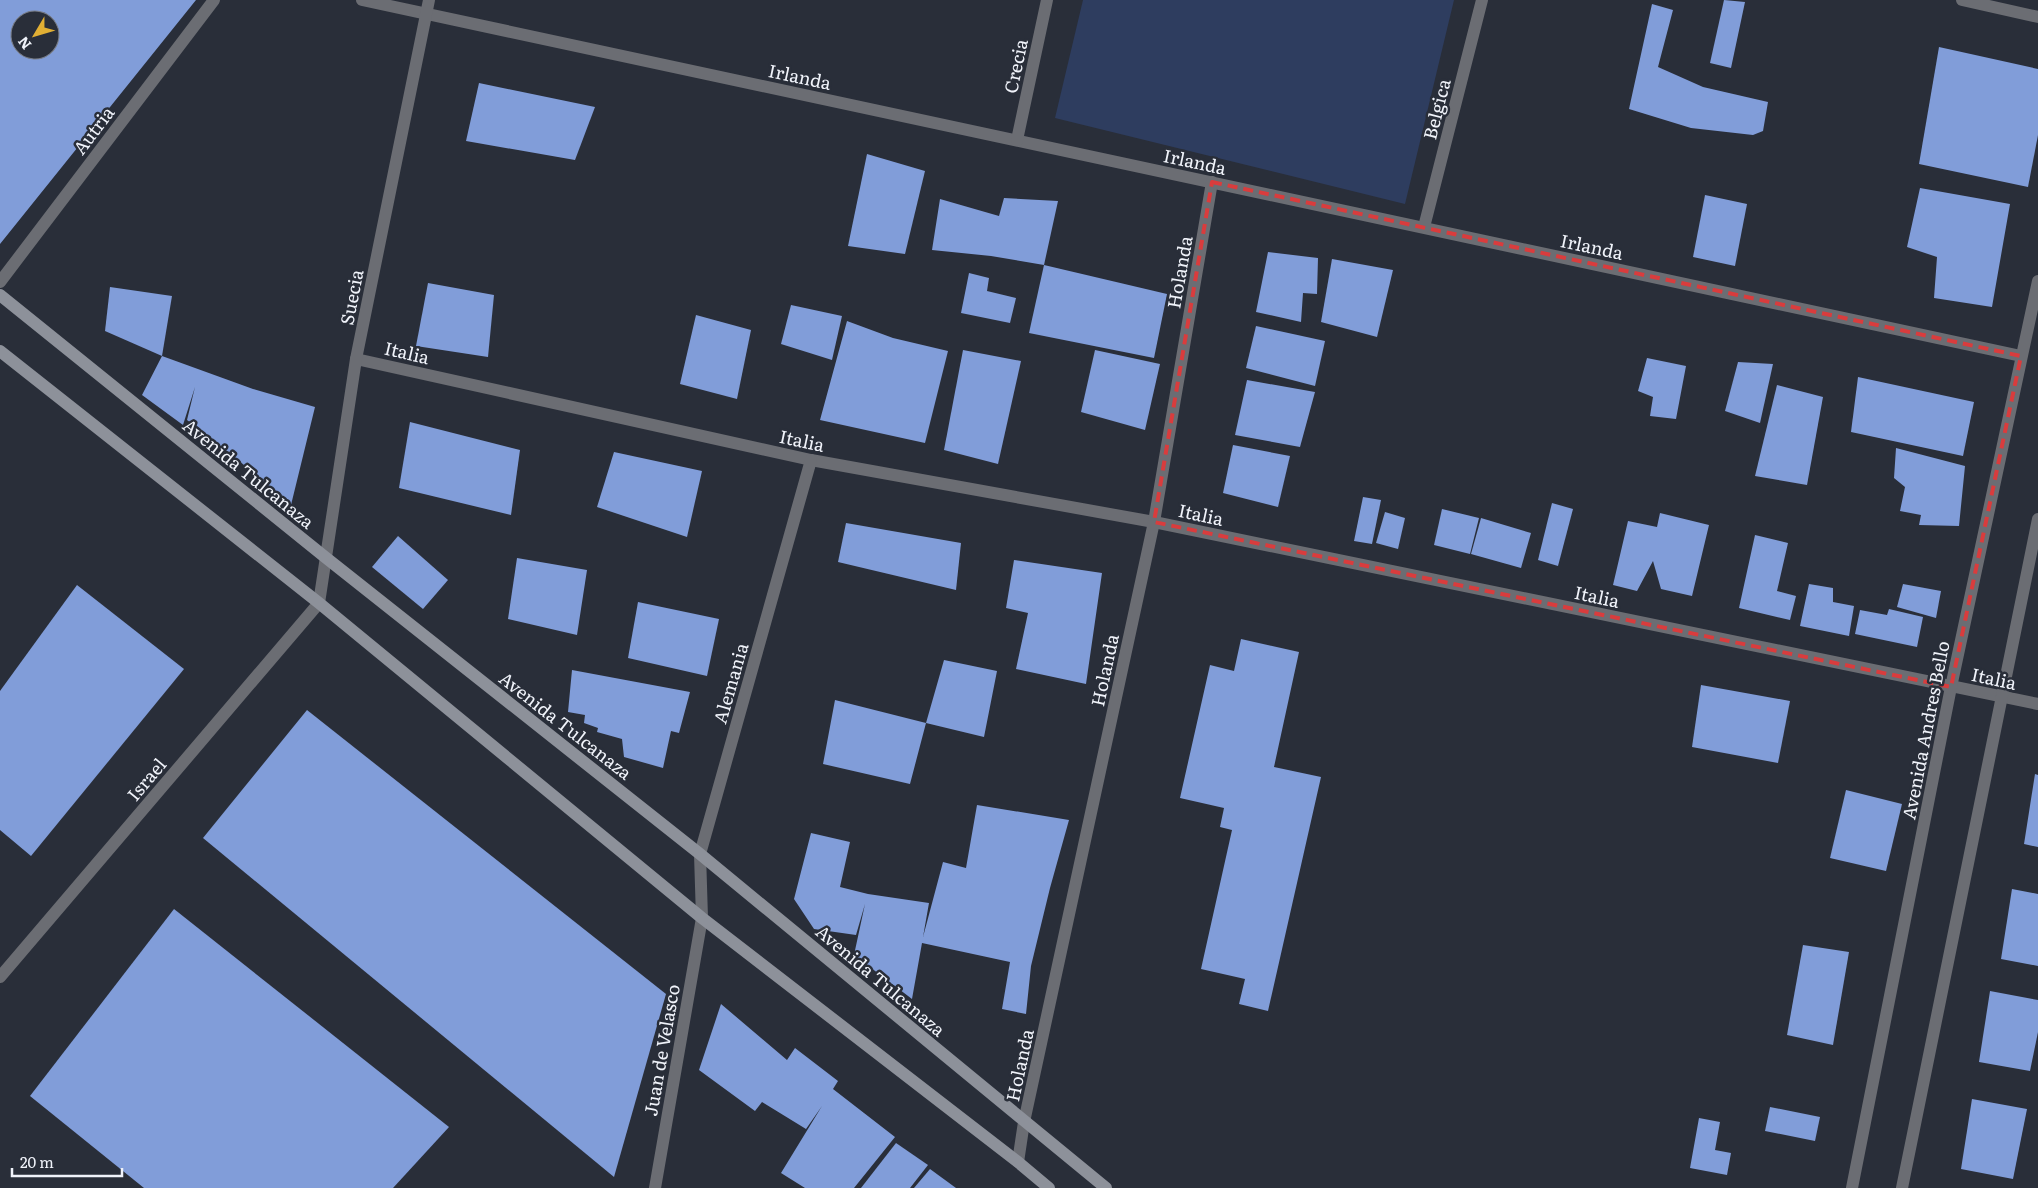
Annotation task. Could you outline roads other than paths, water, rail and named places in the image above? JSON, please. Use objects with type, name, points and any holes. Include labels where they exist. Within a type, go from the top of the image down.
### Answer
[{"type":"street","name":"Autria","points":[[0,282],[214,0]]},
{"type":"street","name":"Irlanda","points":[[362,0],[2022,356]]},
{"type":"street","name":"Suecia","points":[[319,603],[324,557],[356,358],[429,0]]},
{"type":"street","name":"Crecia","points":[[1016,140],[1047,0]]},
{"type":"street","name":"Belgica","points":[[1424,228],[1482,0]]},
{"type":"street","points":[[1962,0],[2038,17]]},
{"type":"street","name":"Holanda","points":[[1018,1162],[1024,1122],[1154,522],[1212,182]]},
{"type":"street","name":"Avenida Andres Bello","points":[[1852,1188],[1951,687],[2038,281]]},
{"type":"street","name":"Avenida Tulcanaza","points":[[0,294],[324,557],[700,854],[1106,1188]]},
{"type":"street","points":[[0,351],[319,603],[702,918],[1049,1188]]},
{"type":"street","name":"Italia","points":[[356,358],[811,460],[1154,522],[2038,704]]},
{"type":"street","name":"Alemania","points":[[702,918],[700,854],[811,460]]},
{"type":"street","points":[[1902,1188],[2038,519]]},
{"type":"street","name":"Israel","points":[[0,977],[319,603]]},
{"type":"street","name":"Juan de Velasco","points":[[655,1188],[702,918]]}]
